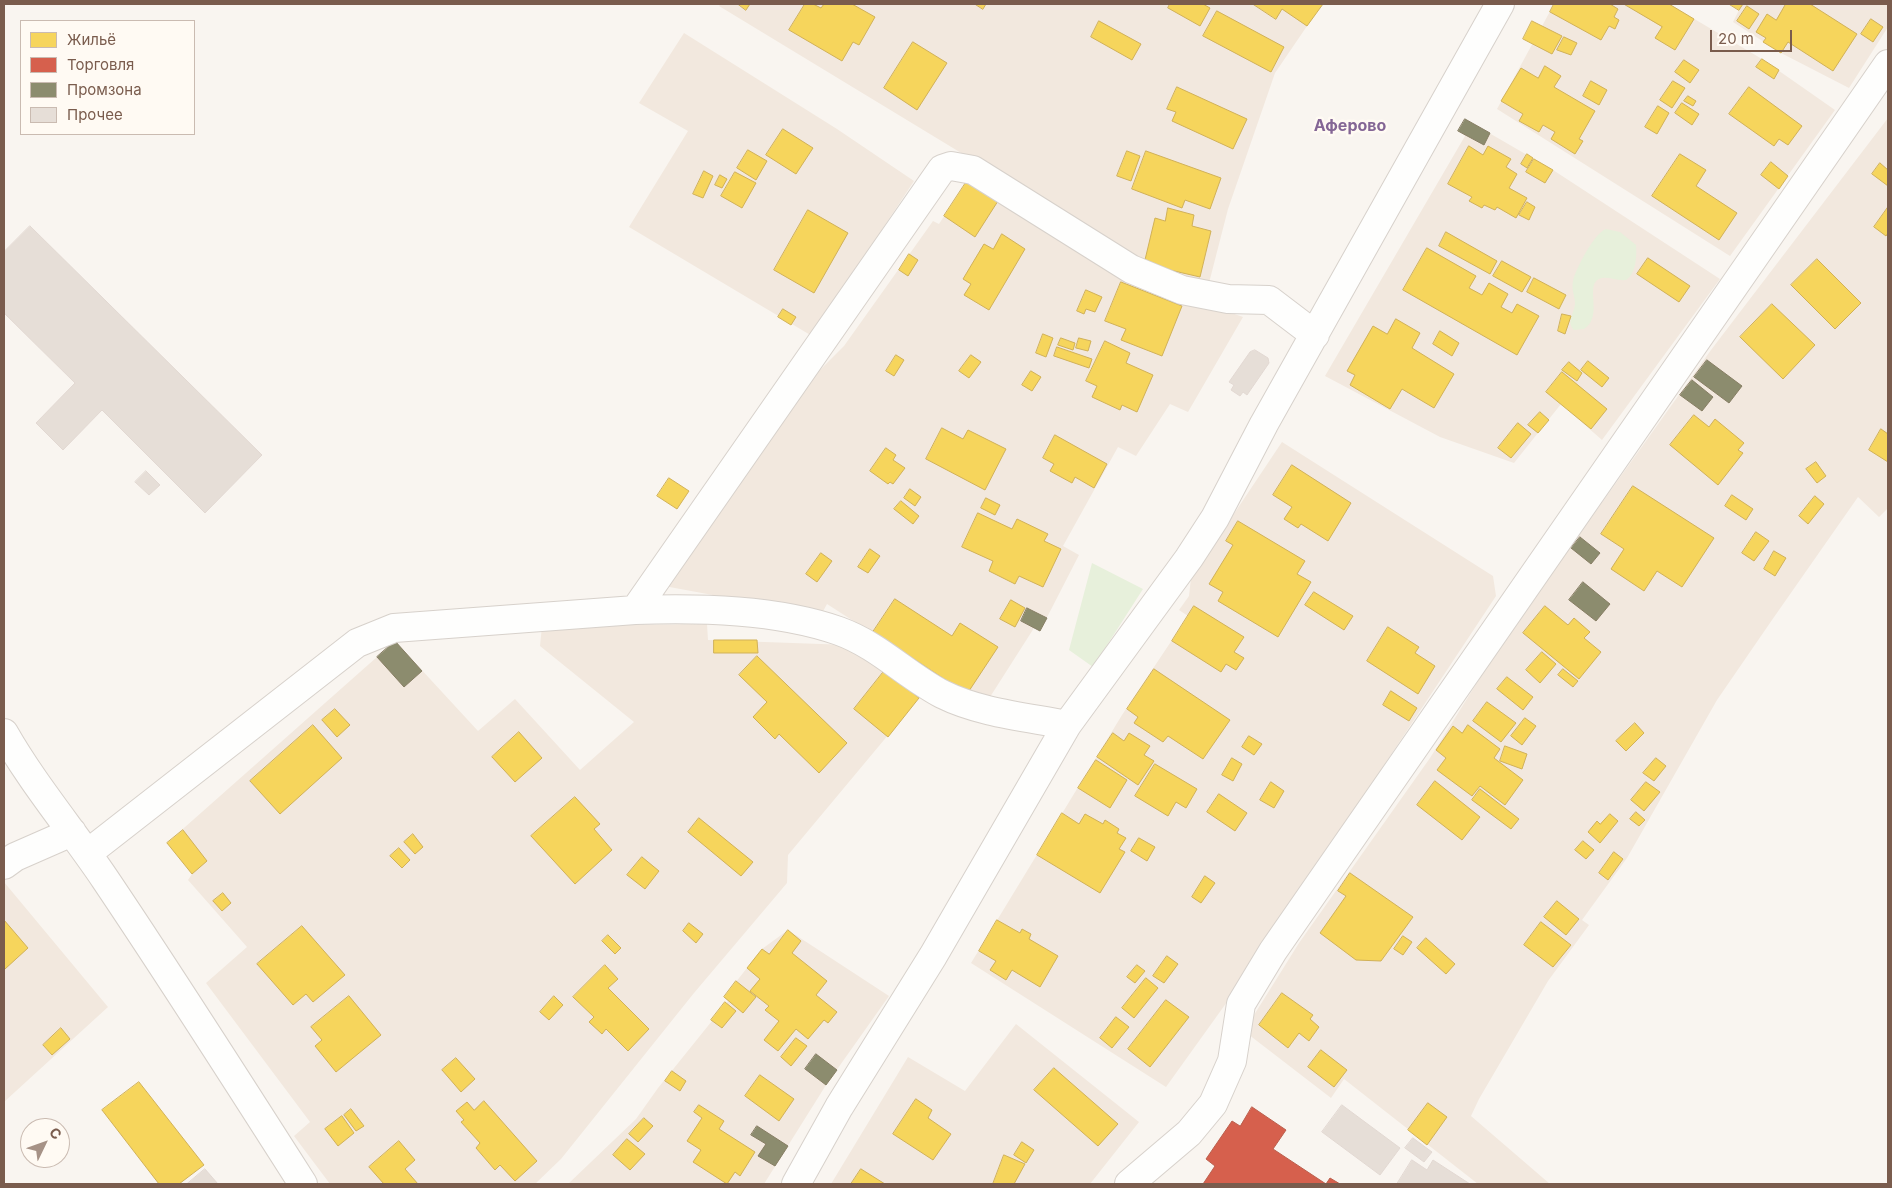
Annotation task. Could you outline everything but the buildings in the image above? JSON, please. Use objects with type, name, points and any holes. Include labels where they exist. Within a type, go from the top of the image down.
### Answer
[{"type":"street","points":[[796,1184],[839,1107],[933,956],[1067,725],[1189,558],[1215,518],[1492,6]]},
{"type":"street","points":[[1129,1184],[1189,1134],[1213,1104],[1232,1061],[1241,1004],[1273,951],[1888,64]]},
{"type":"street","points":[[635,610],[942,169],[951,166],[973,170],[1090,244],[1146,276],[1182,290],[1228,299],[1268,300],[1315,335]]},
{"type":"street","points":[[88,854],[357,643],[380,632],[394,628],[635,610],[692,608],[793,620],[838,631],[873,646],[940,693],[966,705],[1067,725]]},
{"type":"street","points":[[4,733],[16,755],[88,854],[191,1007],[303,1184]]},
{"type":"street","points":[[4,865],[15,857],[72,832]]},
{"type":"shaded area","points":[[721,4],[1322,4],[1275,73],[1228,209],[1209,283],[1143,267],[1037,199],[719,6]]},
{"type":"shaded area","points":[[1554,4],[1669,4],[1762,59],[1835,110],[1730,256],[1497,109]]},
{"type":"shaded area","points":[[1729,4],[1888,4],[1888,27],[1849,88],[1781,53],[1733,22],[1739,10]]},
{"type":"shaded area","points":[[684,33],[837,129],[914,181],[812,336],[629,227],[688,131],[639,103]]},
{"type":"shaded area","points":[[1888,118],[1888,508],[1879,517],[1858,497],[1772,620],[1717,700],[1627,858],[1582,920],[1589,925],[1548,981],[1479,1099],[1471,1116],[1550,1184],[1478,1184],[1344,1079],[1331,1098],[1244,1031],[1299,943],[1430,758],[1503,641],[1711,350]]},
{"type":"shaded area","points":[[1465,119],[1553,170],[1720,279],[1602,440],[1561,404],[1514,463],[1440,437],[1325,376],[1465,136],[1458,131]]},
{"type":"shaded area","points":[[967,181],[1118,273],[1243,317],[1188,412],[1170,404],[1136,456],[1118,447],[1063,546],[1079,555],[1040,631],[1034,628],[990,697],[967,694],[827,604],[821,615],[664,586],[805,385],[844,346],[933,221],[939,224]]},
{"type":"shaded area","points":[[1282,442],[1493,576],[1496,596],[1232,995],[1166,1087],[971,963],[1122,715],[1188,616],[1179,610],[1189,596],[1191,578]]},
{"type":"shaded area","points":[[707,624],[708,640],[849,645],[919,698],[788,855],[787,883],[694,993],[561,1159],[535,1184],[330,1184],[294,1136],[310,1122],[206,983],[247,947],[188,880],[192,874],[167,843],[395,641],[478,731],[515,699],[580,770],[634,722],[540,646],[542,626]]},
{"type":"shaded area","points":[[4,882],[108,1007],[4,1102]]},
{"type":"shaded area","points":[[788,930],[889,996],[826,1085],[764,1184],[568,1184],[636,1119],[658,1088],[728,1001],[724,997],[762,949]]},
{"type":"shaded area","points":[[1016,1024],[1139,1122],[1090,1184],[831,1184],[908,1057],[965,1091]]},
{"type":"green space","points":[[1606,229],[1620,232],[1636,245],[1634,269],[1626,280],[1602,278],[1596,281],[1593,292],[1593,316],[1590,323],[1584,329],[1574,330],[1571,324],[1575,304],[1572,287],[1573,281],[1581,261],[1591,244]]},
{"type":"green space","points":[[1092,563],[1143,589],[1093,667],[1069,650]]},
{"type":"district","name":"Аферово","points":[[1350,126]]}]
